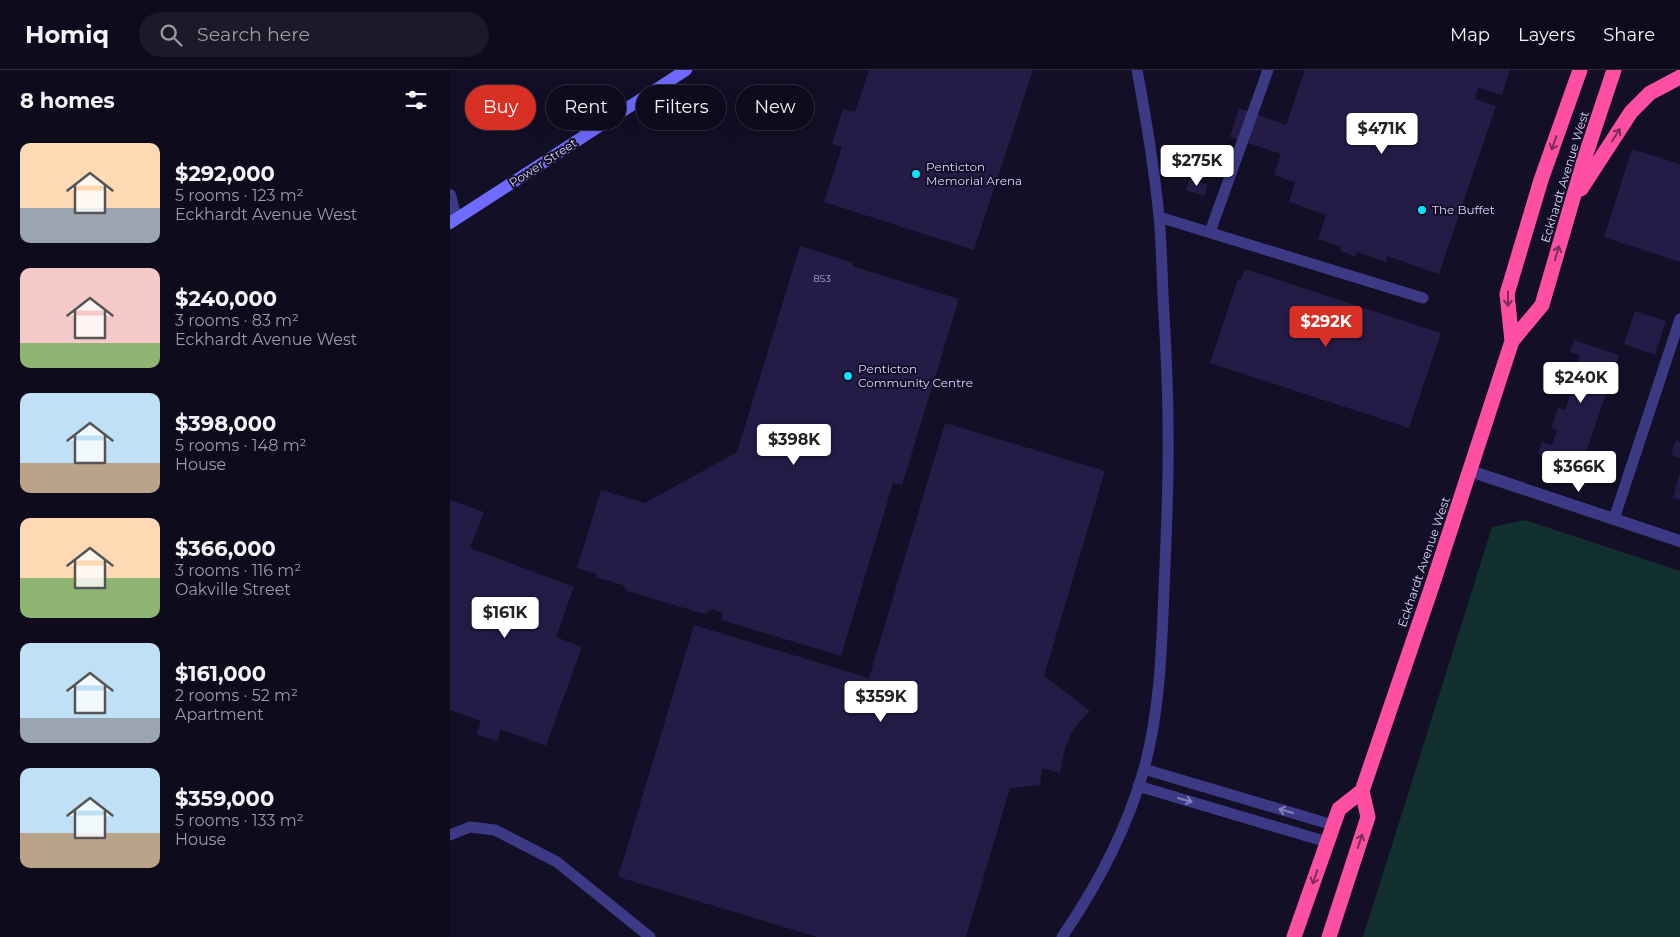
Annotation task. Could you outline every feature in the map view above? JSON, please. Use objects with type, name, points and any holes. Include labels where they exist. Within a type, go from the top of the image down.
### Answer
[{"type":"highway","points":[[1569,97],[1570,70]]},
{"type":"highway","name":"Eckhardt Avenue West","points":[[1512,341],[1507,294],[1569,97],[1580,70]]},
{"type":"highway","name":"Eckhardt Avenue West","points":[[1362,791],[1512,341],[1542,305],[1571,205],[1614,70]]},
{"type":"highway","points":[[1571,205],[1631,112],[1650,93],[1680,77]]},
{"type":"highway","points":[[1294,937],[1339,809],[1362,791],[1368,817],[1329,937]]},
{"type":"street","name":"Power Street","points":[[453,220],[686,70]]},
{"type":"street","points":[[450,195],[453,220]]},
{"type":"street","points":[[1470,471],[1680,541]]},
{"type":"lane","points":[[1062,937],[1081,910],[1109,858],[1127,818],[1144,769],[1159,689],[1167,504],[1168,426],[1159,216],[1145,112],[1137,70]]},
{"type":"lane","points":[[1210,232],[1268,70]]},
{"type":"lane","points":[[1159,216],[1423,298]]},
{"type":"lane","points":[[1614,519],[1680,319]]},
{"type":"lane","points":[[1144,769],[1333,825]]},
{"type":"lane","points":[[1138,786],[1327,842]]},
{"type":"lane","points":[[450,835],[470,827],[495,830],[557,862],[650,937]]},
{"type":"green space","points":[[1525,520],[1680,571],[1680,937],[1363,937],[1492,527]]},
{"type":"building","name":"Penticton Memorial Arena","points":[[869,70],[1033,70],[974,250],[824,202],[842,147],[832,144],[843,109],[855,112]]},
{"type":"building","points":[[1305,70],[1510,70],[1502,95],[1478,88],[1475,99],[1496,106],[1439,274],[1387,256],[1385,262],[1357,252],[1356,257],[1340,251],[1341,247],[1318,239],[1326,215],[1289,202],[1295,182],[1274,175],[1281,154],[1230,137],[1239,108],[1286,125]]},
{"type":"building","points":[[1632,149],[1680,164],[1680,262],[1604,237]]},
{"type":"building","points":[[1189,179],[1208,185],[1204,196],[1186,190]]},
{"type":"building","name":"Penticton Community Centre","points":[[800,246],[854,263],[852,266],[959,299],[902,485],[893,483],[841,656],[721,620],[723,613],[712,609],[704,614],[627,591],[623,585],[596,577],[597,574],[577,568],[601,490],[645,503],[737,452]]},
{"type":"building","points":[[1245,269],[1441,333],[1409,428],[1210,363],[1238,279],[1241,280]]},
{"type":"building","points":[[1635,311],[1666,321],[1655,355],[1624,344]]},
{"type":"building","points":[[1574,340],[1619,355],[1581,468],[1538,453],[1542,442],[1552,445],[1557,430],[1551,428],[1558,408],[1565,410],[1572,391],[1564,388],[1570,369],[1575,370],[1580,355],[1570,352]]},
{"type":"building","points":[[945,423],[1105,471],[1044,676],[1090,711],[1079,722],[1070,736],[1064,752],[1060,773],[1042,768],[1040,785],[1010,788],[966,937],[817,937],[618,877],[694,625],[869,678]]},
{"type":"building","points":[[1676,440],[1680,442],[1680,458],[1671,455]]},
{"type":"building","points":[[1680,472],[1680,500],[1673,498]]},
{"type":"building","points":[[450,500],[484,512],[470,548],[574,587],[556,637],[582,647],[546,746],[501,729],[497,741],[476,734],[481,721],[450,710]]},
{"type":"place","name":"Penticton Memorial Arena","points":[[916,174]]},
{"type":"place","name":"The Buffet","points":[[1422,210]]},
{"type":"place","name":"Penticton Community Centre","points":[[848,376]]}]
